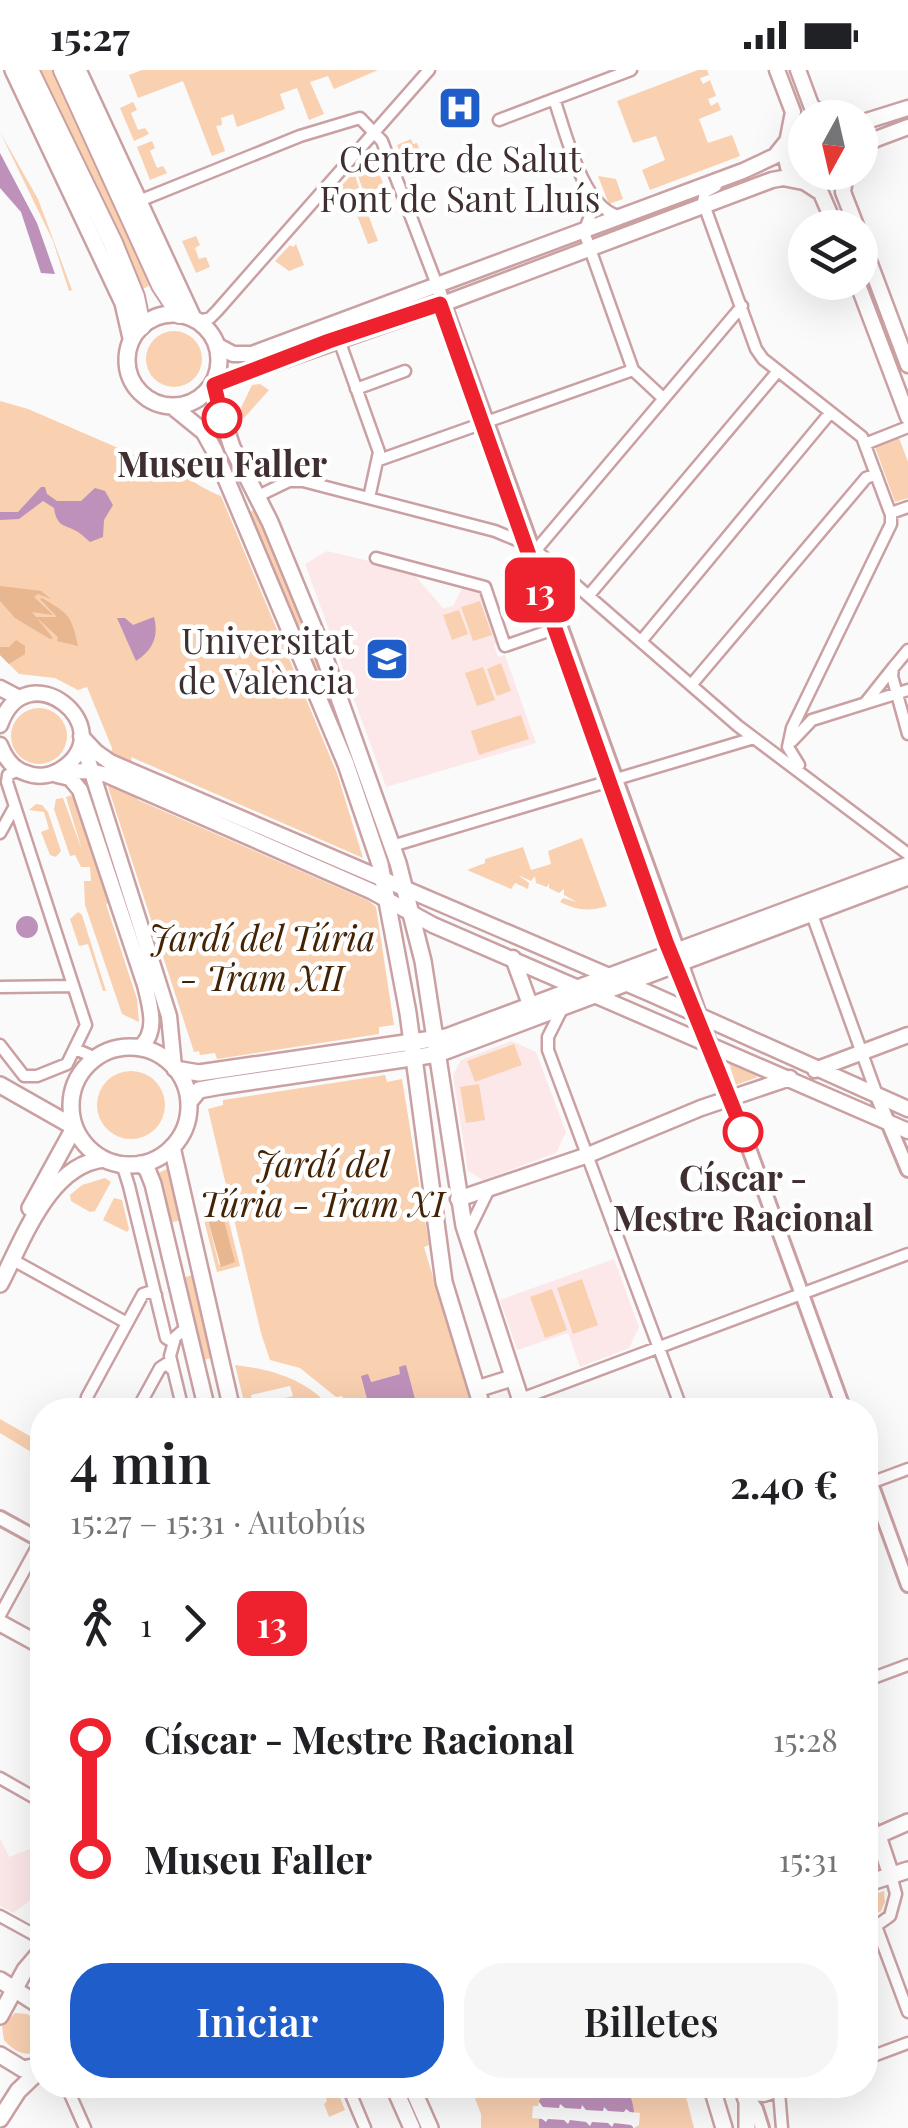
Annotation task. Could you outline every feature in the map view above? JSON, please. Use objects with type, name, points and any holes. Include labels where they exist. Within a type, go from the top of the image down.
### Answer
[{"type":"highway","points":[[63,70],[161,285],[190,318]]},
{"type":"highway","points":[[21,71],[113,242],[135,297],[136,332]]},
{"type":"main road","points":[[78,70],[190,318]]},
{"type":"main road","points":[[777,70],[788,100]]},
{"type":"main road","points":[[798,70],[809,100]]},
{"type":"main road","points":[[878,118],[908,108]]},
{"type":"main road","points":[[878,138],[908,127]]},
{"type":"main road","points":[[218,346],[246,356],[744,171],[775,156],[788,138]]},
{"type":"main road","points":[[788,138],[788,167]]},
{"type":"main road","points":[[388,887],[392,846],[317,636],[232,448],[213,386],[219,364],[218,346],[206,328],[190,318],[157,316],[136,332],[126,359],[133,384],[153,402],[172,406],[196,400],[213,386],[772,180],[788,179]]},
{"type":"main road","points":[[813,190],[824,199],[829,210]]},
{"type":"main road","points":[[878,284],[908,365]]},
{"type":"main road","points":[[865,300],[908,418]]},
{"type":"main road","points":[[172,406],[204,432],[214,450],[346,764],[388,887],[444,1282],[480,1398]]},
{"type":"main road","points":[[0,688],[19,698]]},
{"type":"main road","points":[[0,725],[6,711],[19,698],[45,694],[57,697],[75,713],[169,1016],[174,1068]]},
{"type":"main road","points":[[81,738],[110,769],[651,994],[908,1109]]},
{"type":"main road","points":[[55,773],[74,759],[81,738]]},
{"type":"main road","points":[[0,746],[18,770],[38,776],[110,769],[365,872],[388,887],[413,915],[908,1131]]},
{"type":"main road","points":[[55,773],[70,778],[80,790],[145,985],[151,1022],[149,1038],[139,1048]]},
{"type":"main road","points":[[382,1053],[413,1058],[446,1037],[589,991],[624,984],[908,865]]},
{"type":"main road","points":[[809,908],[908,877]]},
{"type":"main road","points":[[413,915],[458,1200],[520,1398]]},
{"type":"main road","points":[[513,958],[538,1010]]},
{"type":"main road","points":[[538,1010],[564,1006],[608,977],[682,961]]},
{"type":"main road","points":[[640,1013],[638,1000],[651,994]]},
{"type":"main road","points":[[434,1202],[488,1191],[908,1036]]},
{"type":"main road","points":[[174,1068],[220,1078],[382,1053],[411,1040],[436,1046]]},
{"type":"main road","points":[[6,1262],[54,1189],[77,1168],[110,1162],[140,1164],[172,1148],[186,1125],[188,1102],[184,1082],[174,1068],[152,1052],[139,1048],[113,1050],[82,1070],[74,1087],[70,1106],[74,1128],[82,1141],[110,1162]]},
{"type":"main road","points":[[188,1102],[220,1078]]},
{"type":"main road","points":[[6,1088],[74,1128]]},
{"type":"main road","points":[[0,1284],[6,1262],[74,1128]]},
{"type":"main road","points":[[172,1148],[229,1398]]},
{"type":"main road","points":[[140,1164],[150,1175],[169,1251],[177,1336],[202,1398]]},
{"type":"main road","points":[[169,1251],[173,1258],[184,1260],[192,1253],[192,1245]]},
{"type":"main road","points":[[477,1390],[512,1378]]},
{"type":"main road","points":[[0,1622],[30,1639]]},
{"type":"main road","points":[[878,1836],[908,1822]]},
{"type":"main road","points":[[878,1852],[890,1875]]},
{"type":"main road","points":[[878,1879],[908,1870]]},
{"type":"main road","points":[[0,2016],[30,1967]]},
{"type":"main road","points":[[0,1980],[30,2001]]},
{"type":"main road","points":[[0,2016],[19,2009],[30,2010]]},
{"type":"main road","points":[[1,2057],[23,2069],[30,2068]]},
{"type":"main road","points":[[0,2119],[30,2078]]},
{"type":"main road","points":[[399,2098],[412,2128]]},
{"type":"main road","points":[[416,2098],[430,2128]]},
{"type":"main road","points":[[715,2098],[724,2128]]},
{"type":"main road","points":[[720,2098],[718,2109],[725,2119],[752,2127]]},
{"type":"main road","points":[[745,2098],[752,2127]]},
{"type":"street","points":[[190,318],[210,318],[217,311],[429,70]]},
{"type":"street","points":[[498,120],[631,70]]},
{"type":"street","points":[[554,99],[590,196],[590,216],[584,232],[633,370],[663,398]]},
{"type":"street","points":[[139,200],[352,118],[364,120],[382,141],[522,520],[535,543],[754,738],[908,854]]},
{"type":"street","points":[[744,171],[705,192],[704,206],[760,355],[866,444],[890,510],[890,524],[792,728],[788,746],[794,761],[839,800]]},
{"type":"street","points":[[590,196],[605,212],[621,217]]},
{"type":"street","points":[[535,543],[742,306]]},
{"type":"street","points":[[345,318],[339,328],[339,340],[379,460],[369,498]]},
{"type":"street","points":[[356,389],[405,370]]},
{"type":"street","points":[[379,460],[633,370]]},
{"type":"street","points":[[590,594],[778,371]]},
{"type":"street","points":[[642,640],[830,413]]},
{"type":"street","points":[[866,444],[908,427]]},
{"type":"street","points":[[692,684],[866,478],[876,474]]},
{"type":"street","points":[[256,496],[295,480],[535,543]]},
{"type":"street","points":[[890,510],[908,506]]},
{"type":"street","points":[[495,531],[522,520]]},
{"type":"street","points":[[535,543],[546,588],[840,1398]]},
{"type":"street","points":[[376,558],[485,587],[506,646],[560,627]]},
{"type":"street","points":[[546,588],[567,575]]},
{"type":"street","points":[[866,703],[908,650]]},
{"type":"street","points":[[892,668],[902,692],[908,734]]},
{"type":"street","points":[[812,686],[811,698],[818,708],[836,712]]},
{"type":"street","points":[[770,750],[780,752],[788,746],[806,723],[902,692]]},
{"type":"street","points":[[392,846],[754,738]]},
{"type":"street","points":[[0,1045],[24,1076],[32,1077],[64,1067],[86,1025],[7,778],[18,770]]},
{"type":"street","points":[[0,833],[15,806]]},
{"type":"street","points":[[809,908],[908,1170]]},
{"type":"street","points":[[0,987],[74,986]]},
{"type":"street","points":[[564,1006],[547,1046],[678,1398]]},
{"type":"street","points":[[75,1049],[96,1058]]},
{"type":"street","points":[[6,1088],[22,1087],[24,1076]]},
{"type":"street","points":[[110,1162],[124,1170],[156,1295],[177,1336],[170,1353],[180,1398]]},
{"type":"street","points":[[466,1235],[488,1191]]},
{"type":"street","points":[[538,1398],[908,1254]]},
{"type":"street","points":[[6,1262],[127,1323]]},
{"type":"street","points":[[87,1398],[143,1294],[156,1295]]},
{"type":"street","points":[[143,1398],[166,1348],[177,1336]]},
{"type":"street","points":[[160,1368],[166,1364],[174,1371]]},
{"type":"street","points":[[878,1480],[908,1469]]},
{"type":"street","points":[[878,1509],[908,1584]]},
{"type":"street","points":[[0,1518],[30,1534]]},
{"type":"street","points":[[0,1615],[30,1561]]},
{"type":"street","points":[[878,1676],[908,1665]]},
{"type":"street","points":[[0,1778],[30,1795]]},
{"type":"street","points":[[878,1921],[894,1910],[896,1894],[890,1875]]},
{"type":"street","points":[[0,1916],[30,1932]]},
{"type":"street","points":[[878,1942],[908,2012]]},
{"type":"street","points":[[878,2055],[908,2043]]},
{"type":"street","points":[[71,2098],[84,2128]]},
{"type":"street","points":[[352,2098],[365,2128]]},
{"type":"street","points":[[780,2098],[782,2128]]},
{"type":"shaded area","points":[[0,153],[37,223],[55,274],[41,273],[21,212],[0,188]]},
{"type":"shaded area","points":[[41,487],[57,501],[81,501],[95,488],[105,491],[113,505],[104,520],[103,537],[90,542],[59,522],[54,508],[43,501],[19,519],[0,520],[0,512],[18,512]]},
{"type":"shaded area","name":"Universitat de València","points":[[327,551],[411,571],[443,608],[453,606],[463,586],[481,591],[500,643],[494,645],[498,657],[505,655],[536,743],[386,787],[305,564]]},
{"type":"shaded area","points":[[0,586],[41,591],[51,599],[38,594],[34,597],[53,615],[32,612],[53,638],[15,618],[0,601]]},
{"type":"shaded area","points":[[42,598],[67,616],[78,646],[57,641],[58,637],[36,617],[57,617]]},
{"type":"shaded area","points":[[154,617],[153,642],[136,661],[117,618],[125,618],[133,625]]},
{"type":"shaded area","points":[[16,640],[25,646],[25,654],[9,664],[0,655],[0,647],[9,647]]},
{"type":"shaded area","points":[[27,916],[35,919],[35,935],[27,938],[19,935],[16,927],[19,919]]},
{"type":"shaded area","points":[[512,1041],[536,1052],[566,1132],[556,1153],[483,1180],[468,1171],[453,1075],[461,1060]]},
{"type":"shaded area","points":[[222,1213],[235,1262],[221,1267],[207,1217]]},
{"type":"shaded area","points":[[614,1259],[639,1327],[629,1348],[580,1367],[568,1333],[517,1350],[500,1300]]},
{"type":"shaded area","points":[[406,1365],[415,1398],[367,1398],[361,1376],[368,1374],[371,1382],[400,1374],[399,1367]]},
{"type":"shaded area","points":[[0,1838],[9,1857],[30,1849],[30,1901],[13,1913],[0,1906]]},
{"type":"shaded area","points":[[631,2098],[633,2128],[539,2128],[539,2101]]},
{"type":"green space","points":[[35,70],[56,70],[154,283],[141,290],[97,186]]},
{"type":"green space","points":[[142,70],[378,70],[334,89],[328,76],[310,82],[324,114],[309,120],[297,88],[280,94],[285,109],[237,127],[233,114],[221,118],[222,125],[216,126],[225,151],[212,156],[183,81],[138,98],[129,75]]},
{"type":"green space","points":[[707,70],[709,75],[700,78],[703,84],[710,80],[716,96],[708,99],[711,106],[718,102],[721,110],[699,119],[708,143],[732,135],[740,156],[650,190],[642,170],[665,160],[656,136],[633,143],[617,101]]},
{"type":"green space","points":[[133,102],[137,110],[131,113],[138,130],[145,128],[149,134],[134,141],[120,108]]},
{"type":"green space","points":[[0,132],[38,199],[72,290],[69,291],[53,241]]},
{"type":"green space","points":[[411,139],[423,158],[405,165],[397,145]]},
{"type":"green space","points":[[152,141],[155,148],[150,151],[157,168],[163,166],[167,173],[150,180],[137,147]]},
{"type":"green space","points":[[371,152],[384,186],[364,193],[356,170]]},
{"type":"green space","points":[[354,172],[359,188],[350,191],[353,198],[328,207],[325,204]]},
{"type":"green space","points":[[598,176],[616,179],[623,199],[609,204]]},
{"type":"green space","points":[[700,193],[697,201],[626,230],[623,221]]},
{"type":"green space","points":[[362,198],[378,241],[368,244],[352,202]]},
{"type":"green space","points":[[196,236],[199,259],[206,257],[210,267],[196,273],[182,241]]},
{"type":"green space","points":[[296,244],[304,265],[289,271],[275,261]]},
{"type":"green space","points":[[174,331],[194,339],[202,359],[194,379],[174,387],[154,379],[146,359],[154,339]]},
{"type":"green space","points":[[260,384],[269,390],[244,418],[239,412],[252,385]]},
{"type":"green space","name":"Jardí del Túria - Tram XII","points":[[0,401],[161,463],[221,496],[337,773],[363,858],[131,757],[138,800],[376,907],[394,1025],[379,1027],[379,1034],[217,1059],[215,1053],[194,1052],[108,787],[112,748],[87,687],[78,690],[55,678],[19,674],[0,655]]},
{"type":"green space","points":[[899,438],[908,462],[908,498],[895,502],[875,447]]},
{"type":"green space","points":[[255,510],[321,658],[371,802],[249,512]]},
{"type":"green space","points":[[480,601],[492,635],[473,641],[461,607]]},
{"type":"green space","points":[[459,610],[468,634],[452,640],[443,615]]},
{"type":"green space","points":[[501,663],[511,691],[497,696],[487,669]]},
{"type":"green space","points":[[483,667],[495,700],[477,706],[465,673]]},
{"type":"green space","points":[[39,708],[59,716],[67,736],[59,756],[39,764],[19,756],[11,736],[19,716]]},
{"type":"green space","points":[[521,715],[529,739],[479,755],[471,731]]},
{"type":"green space","points":[[75,794],[111,902],[106,904],[137,999],[139,1022],[122,1014],[85,905],[84,881],[91,881],[90,867],[81,867],[75,855],[70,856],[54,809],[56,799],[63,798],[82,850],[66,797]]},
{"type":"green space","points":[[36,804],[48,812],[61,851],[56,857],[50,855],[41,832],[49,829],[44,812],[29,810]]},
{"type":"green space","points":[[582,838],[607,906],[588,909],[566,905],[560,902],[563,898],[577,902],[564,895],[564,889],[559,893],[549,888],[549,883],[547,887],[536,883],[535,876],[531,881],[518,875],[529,883],[528,889],[515,883],[511,889],[467,870],[485,863],[485,859],[523,847],[531,870],[551,864],[548,851]]},
{"type":"green space","points":[[78,912],[106,991],[88,944],[79,946],[70,919]]},
{"type":"green space","points":[[514,1044],[522,1065],[475,1082],[467,1061]]},
{"type":"green space","points":[[729,1063],[747,1069],[758,1077],[736,1085]]},
{"type":"green space","points":[[131,1071],[144,1073],[155,1081],[163,1092],[163,1118],[155,1129],[144,1137],[131,1139],[118,1137],[107,1129],[99,1118],[97,1105],[99,1092],[107,1081],[118,1073]]},
{"type":"green space","name":"Jardí del Túria - Tram XI","points":[[385,1075],[387,1082],[402,1079],[429,1245],[424,1247],[469,1398],[415,1398],[406,1366],[400,1374],[370,1382],[362,1376],[367,1398],[336,1397],[300,1368],[270,1360],[208,1109],[223,1105],[223,1100]]},
{"type":"green space","points":[[479,1084],[485,1120],[466,1123],[460,1087]]},
{"type":"green space","points":[[170,1167],[182,1220],[169,1223],[157,1174]]},
{"type":"green space","points":[[105,1178],[111,1182],[95,1211],[71,1201],[70,1195],[82,1185]]},
{"type":"green space","points":[[114,1198],[122,1200],[127,1232],[103,1220]]},
{"type":"green space","points":[[225,1206],[240,1266],[217,1272],[202,1212]],"holes":[[[220,1212],[234,1261],[219,1265],[207,1217]]]},
{"type":"green space","points":[[196,1274],[216,1357],[202,1360],[182,1278]]},
{"type":"green space","points":[[582,1279],[598,1325],[573,1334],[557,1288]]},
{"type":"green space","points":[[552,1289],[567,1330],[545,1338],[530,1297]]},
{"type":"green space","points":[[235,1365],[286,1377],[319,1396],[285,1398],[293,1396],[290,1386],[243,1398]]},
{"type":"green space","points":[[0,1419],[30,1436],[30,1451],[0,1433]]},
{"type":"green space","points":[[884,1891],[885,1902],[878,1912],[878,1893]]},
{"type":"green space","points":[[15,2013],[30,2016],[30,2054],[12,2048],[4,2040],[2,2026]]},
{"type":"green space","points":[[326,2098],[340,2098],[345,2110],[329,2117],[324,2104]]},
{"type":"green space","points":[[475,2098],[686,2098],[694,2128],[481,2128]]},
{"type":"pier","points":[[539,2102],[543,2107],[559,2108],[560,2104],[581,2109],[582,2105],[586,2110],[626,2109],[640,2113],[639,2125],[634,2128],[592,2122],[590,2126],[570,2120],[568,2124],[564,2120],[546,2122],[532,2118],[533,2106]]},
{"type":"bus line","name":"13","points":[[222,418],[214,385],[440,304],[666,942],[743,1132]]},
{"type":"place","name":"Centre de Salut Font de Sant Lluís","points":[[460,108]]},
{"type":"place","name":"Museu Faller","points":[[222,418]]},
{"type":"place","name":"Universitat de València","points":[[387,659]]},
{"type":"place","name":"Císcar - Mestre Racional","points":[[743,1132]]}]
